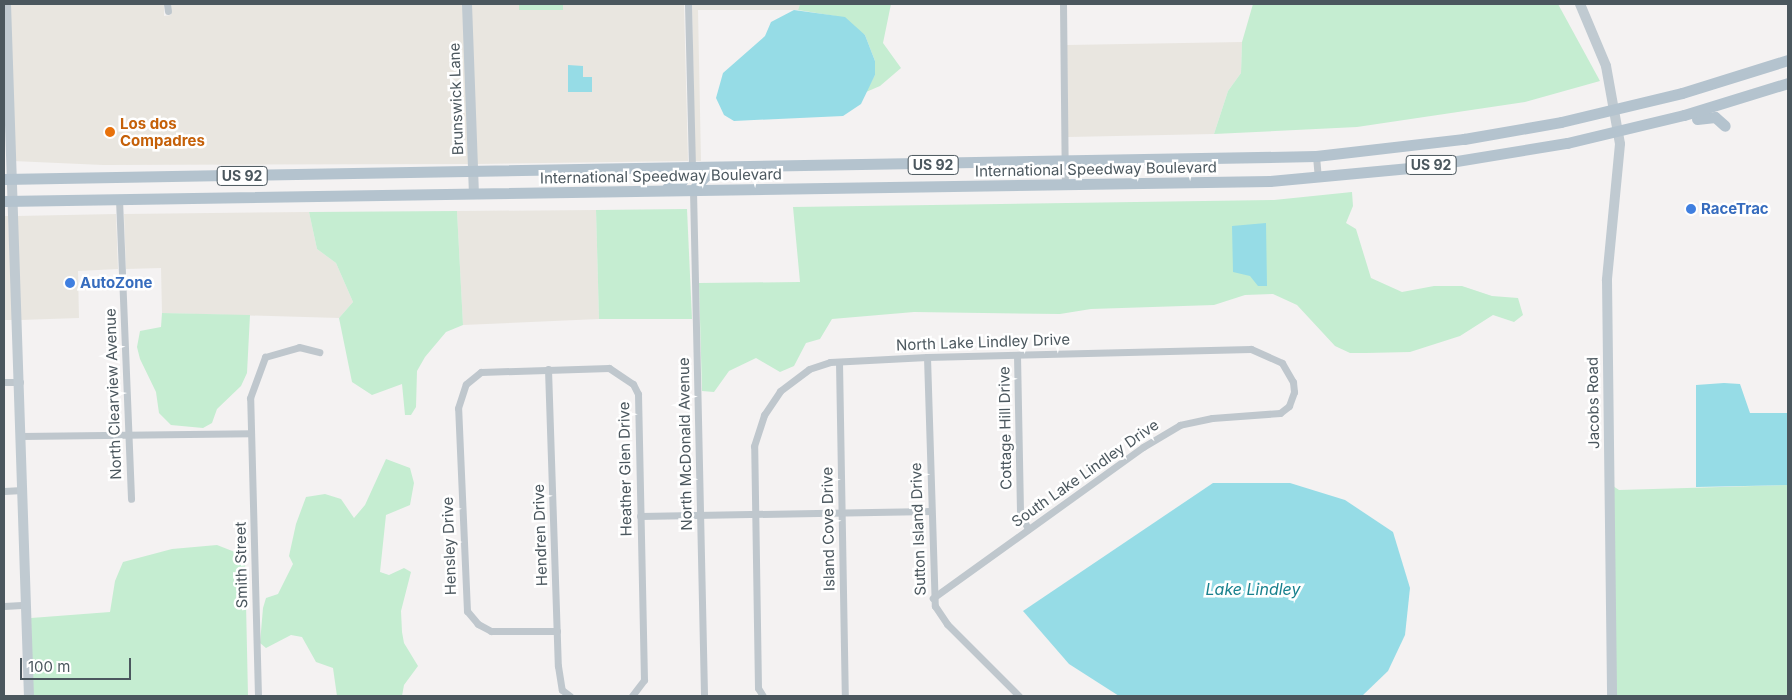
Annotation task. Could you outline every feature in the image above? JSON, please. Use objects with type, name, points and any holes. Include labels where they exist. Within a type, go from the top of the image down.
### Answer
[{"type":"main road","name":"International Speedway Boulevard","points":[[7,179],[1064,163],[1316,156],[1482,136],[1615,111],[1788,60]]},
{"type":"main road","name":"International Speedway Boulevard","points":[[7,201],[1065,185],[1318,177],[1467,160],[1620,131],[1738,99],[1788,83]]},
{"type":"main road","points":[[1644,125],[1666,127],[1709,115],[1725,126],[1729,109],[1738,99]]},
{"type":"main road","points":[[693,190],[705,176],[724,168]]},
{"type":"main road","points":[[661,191],[681,182],[692,169]]},
{"type":"street","points":[[6,4],[7,201],[20,382],[29,696]]},
{"type":"street","name":"Brunswick Lane","points":[[467,4],[474,194]]},
{"type":"street","points":[[688,4],[692,169]]},
{"type":"street","points":[[1063,4],[1065,185]]},
{"type":"street","name":"Jacobs Road","points":[[1580,4],[1606,66],[1620,131],[1607,280],[1612,696]]},
{"type":"street","points":[[1316,156],[1318,177]]},
{"type":"street","name":"North McDonald Avenue","points":[[693,190],[704,696]]},
{"type":"street","name":"North Clearview Avenue","points":[[119,199],[131,499]]},
{"type":"street","name":"Smith Street","points":[[258,696],[250,398],[265,357],[299,347],[319,352]]},
{"type":"street","name":"North Lake Lindley Drive","points":[[763,696],[758,688],[754,446],[764,415],[780,391],[808,369],[838,362],[927,357],[1251,349],[1282,364],[1294,382],[1293,398]]},
{"type":"street","name":"Cottage Hill Drive","points":[[1018,355],[1020,513],[1028,529]]},
{"type":"street","name":"Sutton Island Drive","points":[[927,357],[933,598],[939,615],[1019,696]]},
{"type":"street","name":"Island Cove Drive","points":[[838,362],[845,696]]},
{"type":"street","name":"Heather Glen Drive","points":[[466,384],[481,372],[492,370],[609,368],[633,384],[638,394],[644,680],[632,696]]},
{"type":"street","name":"Hendren Drive","points":[[548,369],[557,630],[562,690],[570,696]]},
{"type":"street","points":[[4,382],[20,382]]},
{"type":"street","name":"Hensley Drive","points":[[466,384],[458,408],[467,611],[478,624],[491,631],[557,630]]},
{"type":"street","name":"South Lake Lindley Drive","points":[[933,598],[1143,446],[1180,425],[1212,418],[1280,413],[1293,398]]},
{"type":"street","points":[[21,436],[252,433]]},
{"type":"street","points":[[4,491],[22,490]]},
{"type":"street","points":[[640,516],[754,512],[931,511]]},
{"type":"street","points":[[4,606],[26,605]]},
{"type":"street","points":[[1009,696],[1011,688]]},
{"type":"shaded area","points":[[10,4],[164,4],[164,16],[171,15],[171,4],[463,4],[469,164],[103,165],[13,161]]},
{"type":"shaded area","points":[[471,4],[684,4],[688,161],[477,164]]},
{"type":"shaded area","points":[[692,4],[800,4],[798,10],[698,10],[701,161],[695,161]]},
{"type":"shaded area","points":[[1242,42],[1241,73],[1228,91],[1214,134],[1068,137],[1067,45]]},
{"type":"shaded area","points":[[596,210],[599,319],[463,325],[457,211]]},
{"type":"shaded area","points":[[309,212],[317,249],[336,263],[353,302],[339,318],[162,313],[161,268],[126,269],[124,214]]},
{"type":"shaded area","points":[[116,214],[118,269],[78,271],[79,318],[20,320],[16,216]]},
{"type":"shaded area","points":[[4,216],[8,216],[13,320],[4,320]]},
{"type":"green space","points":[[519,4],[563,4],[563,10],[519,10]]},
{"type":"green space","points":[[800,4],[891,4],[883,43],[901,68],[880,86],[866,92],[875,75],[875,61],[865,35],[835,16],[798,10]]},
{"type":"green space","points":[[1253,4],[1558,4],[1600,81],[1525,102],[1357,127],[1214,134],[1228,91],[1241,73],[1242,42]]},
{"type":"green space","points":[[1352,192],[1353,206],[1346,223],[1356,229],[1371,278],[1402,292],[1434,286],[1462,286],[1492,296],[1518,298],[1523,315],[1514,322],[1493,315],[1460,336],[1410,352],[1366,353],[1350,353],[1335,346],[1297,305],[1273,294],[1245,295],[1214,305],[1091,309],[1060,314],[914,312],[832,319],[820,339],[806,343],[794,366],[780,372],[756,358],[729,371],[714,392],[702,391],[699,283],[800,282],[793,207],[1274,200]]},
{"type":"green space","points":[[687,209],[692,319],[599,319],[596,210]]},
{"type":"green space","points":[[457,211],[463,325],[446,332],[425,357],[417,371],[416,407],[411,415],[405,415],[402,384],[372,395],[352,382],[339,318],[353,302],[336,263],[317,249],[309,212]]},
{"type":"green space","points":[[162,313],[250,315],[247,373],[241,386],[217,409],[212,423],[203,428],[171,425],[159,413],[156,392],[140,359],[137,347],[140,331],[161,327]]},
{"type":"green space","points":[[386,459],[410,468],[414,483],[410,505],[386,515],[380,572],[389,575],[404,568],[411,572],[401,611],[402,632],[404,643],[418,666],[404,685],[402,696],[337,696],[333,668],[316,662],[302,637],[291,635],[266,648],[260,643],[263,608],[266,598],[278,594],[293,564],[289,556],[296,524],[306,497],[325,494],[341,499],[354,518],[365,505]]},
{"type":"green space","points":[[1788,485],[1788,696],[1616,696],[1613,486],[1619,490]]},
{"type":"green space","points":[[217,545],[245,556],[248,696],[32,696],[31,618],[110,612],[115,581],[123,562],[172,549]]},
{"type":"water","points":[[794,10],[845,17],[865,35],[875,61],[875,75],[861,104],[843,116],[734,121],[724,115],[716,98],[723,73],[765,36],[771,22]]},
{"type":"water","points":[[568,65],[583,66],[583,77],[592,77],[592,92],[568,92]]},
{"type":"water","points":[[1266,223],[1267,286],[1258,286],[1250,276],[1233,272],[1232,226]]},
{"type":"water","points":[[1740,384],[1750,413],[1788,413],[1788,485],[1696,487],[1696,385]]},
{"type":"water","name":"Lake Lindley","points":[[1213,483],[1290,483],[1345,500],[1393,532],[1410,588],[1405,635],[1388,671],[1362,696],[1119,696],[1069,664],[1023,611]]},
{"type":"place","name":"Los dos Compadres","points":[[110,132]]},
{"type":"place","name":"RaceTrac","points":[[1691,209]]},
{"type":"place","name":"AutoZone","points":[[70,283]]}]
